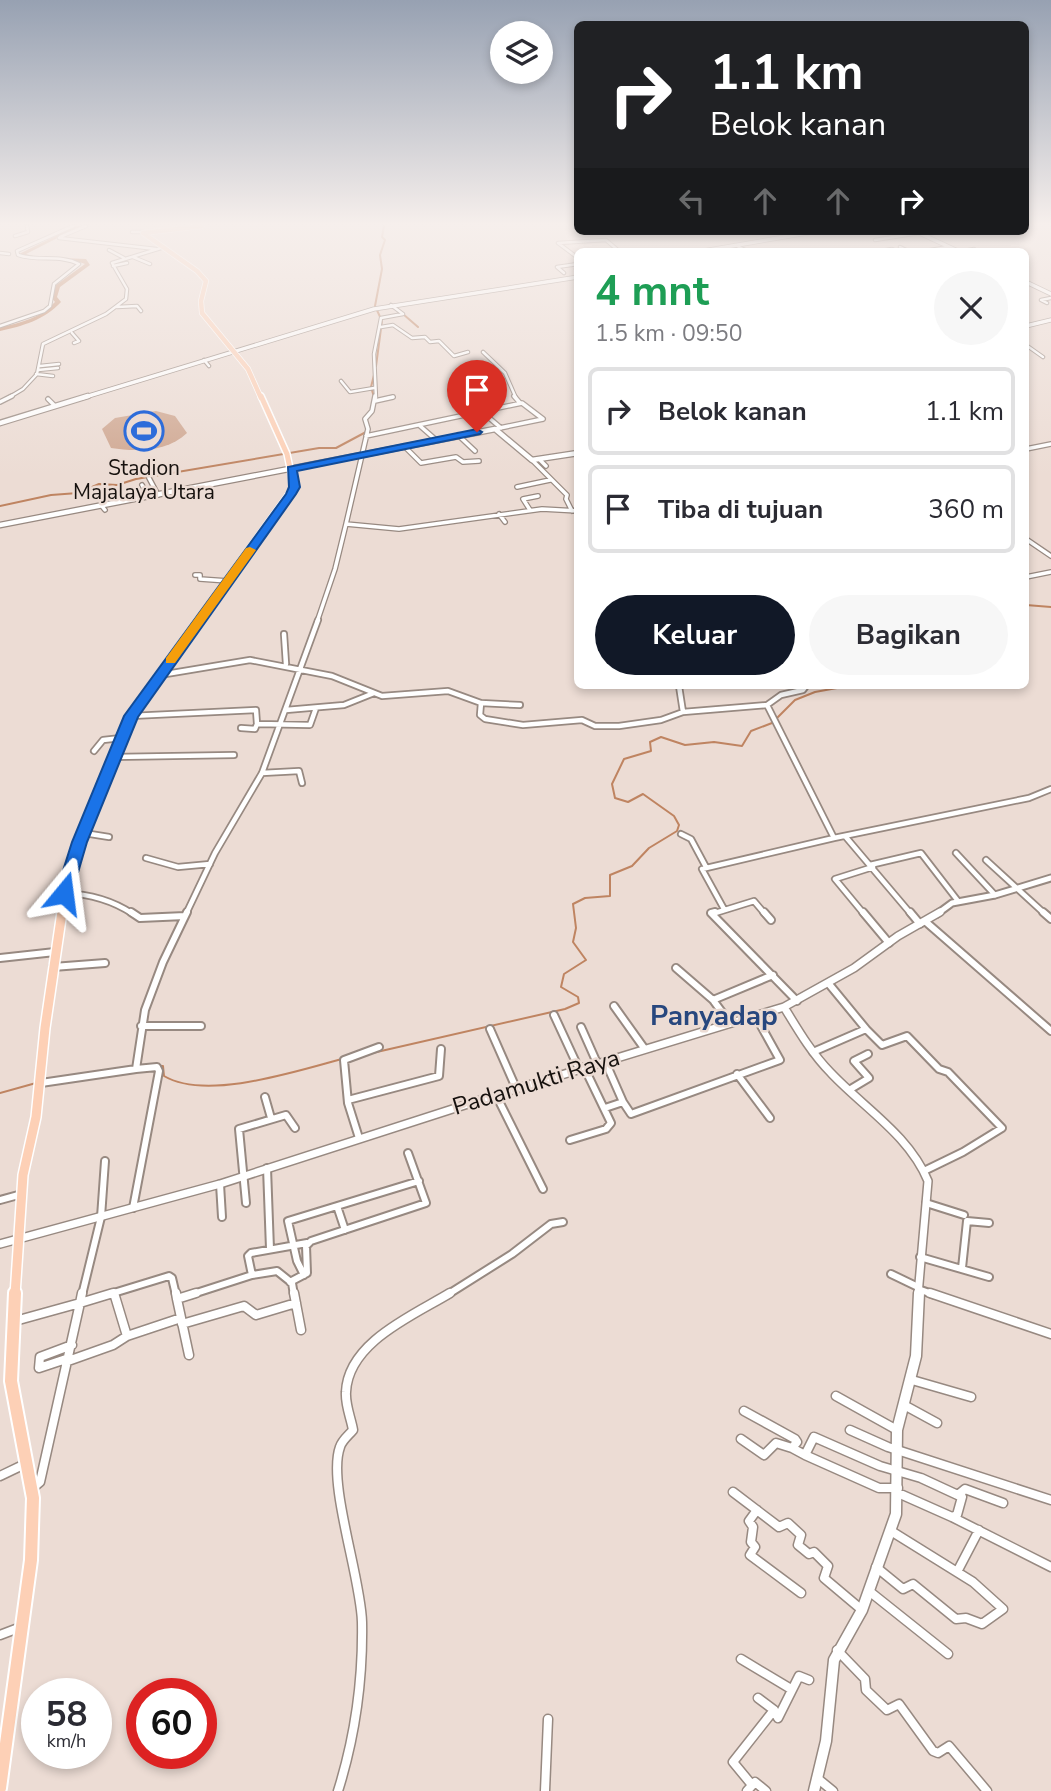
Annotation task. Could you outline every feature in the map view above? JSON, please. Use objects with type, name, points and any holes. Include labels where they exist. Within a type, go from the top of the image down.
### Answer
[{"type":"main road","points":[[0,1788],[30,1560],[31,1490],[10,1381],[12,1322],[23,1175],[41,1083],[52,967],[64,893],[84,833],[131,716],[293,491],[292,469],[251,384],[232,351],[215,335],[201,310]]},
{"type":"main road","points":[[0,423],[376,310]]},
{"type":"street","points":[[0,326],[32,317],[45,310]]},
{"type":"street","points":[[0,402],[17,395],[38,370],[41,347],[62,333],[104,317],[114,310]]},
{"type":"street","points":[[375,401],[371,388],[381,318],[402,314],[397,310]]},
{"type":"street","points":[[1029,325],[1049,321]]},
{"type":"street","points":[[75,322],[82,325]]},
{"type":"street","points":[[381,327],[393,325],[412,338],[425,337],[430,342],[440,341],[454,356],[468,352]]},
{"type":"street","points":[[70,332],[79,341],[74,343]]},
{"type":"street","points":[[1029,347],[1042,357]]},
{"type":"street","points":[[483,352],[506,375],[515,392],[514,396],[520,403]]},
{"type":"street","points":[[204,360],[209,366]]},
{"type":"street","points":[[38,370],[58,366]]},
{"type":"street","points":[[38,370],[53,376]]},
{"type":"street","points":[[341,382],[350,392],[371,388]]},
{"type":"street","points":[[136,1069],[141,1026],[163,962],[210,864],[262,773],[281,725],[335,569],[368,429],[365,419],[372,411],[372,403],[393,397]]},
{"type":"street","points":[[48,400],[55,406]]},
{"type":"street","points":[[0,525],[543,419],[527,404],[520,403],[366,436]]},
{"type":"street","points":[[481,411],[501,428]]},
{"type":"street","points":[[419,425],[435,439]]},
{"type":"street","points":[[495,429],[567,495],[566,499],[574,510]]},
{"type":"street","points":[[442,432],[448,437]]},
{"type":"street","points":[[457,435],[475,451]]},
{"type":"street","points":[[1029,448],[1051,444]]},
{"type":"street","points":[[404,446],[421,463],[456,457],[463,462],[479,461]]},
{"type":"street","points":[[533,461],[574,454]]},
{"type":"street","points":[[540,460],[546,466]]},
{"type":"street","points":[[149,478],[163,500]]},
{"type":"street","points":[[517,487],[550,480]]},
{"type":"street","points":[[142,485],[148,496]]},
{"type":"street","points":[[530,510],[523,499],[538,496]]},
{"type":"street","points":[[101,505],[105,510]]},
{"type":"street","points":[[346,524],[399,528],[530,510],[574,511]]},
{"type":"street","points":[[499,514],[505,523]]},
{"type":"street","points":[[1029,541],[1051,556]]},
{"type":"street","points":[[1029,576],[1051,572]]},
{"type":"street","points":[[195,575],[200,575],[200,579],[228,581]]},
{"type":"street","points":[[284,634],[286,664]]},
{"type":"street","points":[[160,675],[250,660],[286,664],[332,676],[374,694],[399,697],[448,691],[481,703],[520,705]]},
{"type":"street","points":[[679,689],[683,712]]},
{"type":"street","points":[[481,703],[481,718],[515,724],[582,720],[595,726],[619,726],[653,722],[683,712],[766,705],[778,696],[804,689]]},
{"type":"street","points":[[286,710],[344,705],[374,694]]},
{"type":"street","points":[[766,705],[834,838]]},
{"type":"street","points":[[257,724],[310,725],[316,708]]},
{"type":"street","points":[[131,716],[258,711],[255,729],[241,728]]},
{"type":"street","points":[[94,751],[100,741],[121,738]]},
{"type":"street","points":[[113,757],[233,755]]},
{"type":"street","points":[[262,773],[299,771],[302,783]]},
{"type":"street","points":[[724,908],[702,870],[706,867],[1028,798],[1051,789]]},
{"type":"street","points":[[84,833],[109,837]]},
{"type":"street","points":[[681,834],[691,839],[706,867]]},
{"type":"street","points":[[845,836],[923,923],[1051,1031]]},
{"type":"street","points":[[887,942],[835,879],[921,853],[958,901]]},
{"type":"street","points":[[956,853],[993,893]]},
{"type":"street","points":[[146,858],[178,867],[210,864]]},
{"type":"street","points":[[986,860],[1051,919]]},
{"type":"street","name":"Padamukti Raya","points":[[0,1244],[220,1184],[516,1088],[784,1007],[794,998],[829,984],[866,961],[887,942],[958,901],[1051,878]]},
{"type":"street","points":[[64,893],[82,894],[115,902],[140,918],[185,916]]},
{"type":"street","points":[[771,920],[755,901],[710,913],[740,946],[757,957],[794,998]]},
{"type":"street","points":[[0,958],[55,952]]},
{"type":"street","points":[[52,967],[105,963]]},
{"type":"street","points":[[676,968],[713,1000],[730,1023]]},
{"type":"street","points":[[713,1000],[773,975]]},
{"type":"street","points":[[829,984],[882,1045],[907,1036],[939,1069],[947,1071],[1002,1128],[963,1152],[926,1170]]},
{"type":"street","points":[[614,1006],[644,1048]]},
{"type":"street","points":[[784,1007],[813,1052],[849,1090],[869,1106],[926,1170],[928,1181],[915,1286],[916,1356],[912,1380],[895,1429],[891,1531],[869,1591],[858,1606],[837,1650],[832,1670],[825,1741],[814,1791]]},
{"type":"street","points":[[554,1014],[611,1123],[606,1129],[570,1140]]},
{"type":"street","points":[[581,1027],[631,1114],[781,1059],[755,1015]]},
{"type":"street","points":[[141,1026],[201,1026]]},
{"type":"street","points":[[813,1052],[866,1028]]},
{"type":"street","points":[[490,1029],[516,1088]]},
{"type":"street","points":[[359,1138],[348,1100],[344,1060],[379,1047]]},
{"type":"street","points":[[348,1100],[439,1076],[441,1049]]},
{"type":"street","points":[[849,1090],[873,1076],[854,1061],[868,1054]]},
{"type":"street","points":[[41,1083],[157,1067],[159,1071],[133,1208]]},
{"type":"street","points":[[737,1074],[770,1118]]},
{"type":"street","points":[[496,1095],[543,1189]]},
{"type":"street","points":[[265,1097],[271,1118]]},
{"type":"street","points":[[605,1108],[623,1102]]},
{"type":"street","points":[[246,1203],[239,1129],[271,1118],[287,1116],[295,1128]]},
{"type":"street","points":[[252,1275],[249,1255],[307,1243],[426,1203],[408,1153]]},
{"type":"street","points":[[31,1490],[40,1482],[69,1360],[101,1217],[105,1161]]},
{"type":"street","points":[[267,1168],[270,1249]]},
{"type":"street","points":[[304,1275],[293,1246],[288,1221],[419,1181]]},
{"type":"street","points":[[220,1184],[222,1217]]},
{"type":"street","points":[[0,1200],[22,1194]]},
{"type":"street","points":[[926,1203],[964,1215]]},
{"type":"street","points":[[337,1206],[345,1230]]},
{"type":"street","points":[[962,1268],[967,1221],[989,1223]]},
{"type":"street","points":[[338,1791],[348,1759],[362,1620],[337,1457],[341,1444],[353,1430],[346,1394],[349,1377],[366,1348],[380,1337],[512,1254],[551,1224],[562,1222]]},
{"type":"street","points":[[290,1282],[309,1270],[307,1243]]},
{"type":"street","points":[[920,1256],[989,1277]]},
{"type":"street","points":[[177,1298],[252,1275],[277,1271],[290,1282],[301,1330]]},
{"type":"street","points":[[891,1274],[915,1286],[1051,1334]]},
{"type":"street","points":[[12,1322],[169,1276],[172,1278],[189,1355]]},
{"type":"street","points":[[114,1293],[127,1336]]},
{"type":"street","points":[[72,1345],[40,1357],[39,1368],[113,1345],[127,1336],[182,1321],[244,1306],[256,1315],[296,1303]]},
{"type":"street","points":[[912,1380],[971,1397]]},
{"type":"street","points":[[836,1396],[895,1429]]},
{"type":"street","points":[[904,1405],[937,1423]]},
{"type":"street","points":[[744,1411],[795,1439],[797,1442],[792,1448]]},
{"type":"street","points":[[850,1430],[893,1448],[1051,1500]]},
{"type":"street","points":[[805,1455],[814,1437],[880,1466],[959,1494],[962,1497],[957,1515],[953,1517]]},
{"type":"street","points":[[741,1439],[764,1455],[776,1443],[878,1488],[894,1489],[1051,1567]]},
{"type":"street","points":[[0,1476],[25,1464]]},
{"type":"street","points":[[959,1494],[965,1489],[1003,1503]]},
{"type":"street","points":[[733,1492],[779,1527],[788,1523],[801,1535],[798,1545],[809,1553],[814,1552],[828,1565],[824,1578],[858,1606]]},
{"type":"street","points":[[757,1510],[749,1521],[753,1527],[751,1542],[755,1547],[750,1555],[801,1593]]},
{"type":"street","points":[[957,1572],[979,1530]]},
{"type":"street","points":[[876,1567],[903,1589],[913,1584],[956,1619],[966,1618],[982,1624],[1002,1611],[997,1602],[957,1572],[891,1531]]},
{"type":"street","points":[[869,1591],[947,1654]]},
{"type":"street","points":[[0,1635],[21,1627]]},
{"type":"street","points":[[837,1650],[865,1679],[866,1690],[882,1707],[887,1710],[900,1704],[933,1751],[938,1754],[949,1746],[987,1791]]},
{"type":"street","points":[[741,1659],[791,1689]]},
{"type":"street","points":[[758,1698],[774,1710],[778,1718],[800,1675],[808,1680]]},
{"type":"street","points":[[765,1791],[756,1782],[750,1788],[733,1762],[746,1750],[774,1710]]},
{"type":"street","points":[[545,1791],[548,1720]]},
{"type":"street","points":[[817,1778],[833,1791]]},
{"type":"shaded area","name":"Stadion Majalaya Utara","points":[[156,411],[175,416],[187,433],[170,444],[151,449],[111,448],[102,429],[115,418]]},
{"type":"waterway","points":[[0,329],[24,323],[50,310]]},
{"type":"waterway","points":[[376,366],[382,321],[377,310]]},
{"type":"waterway","points":[[403,314],[418,327]]},
{"type":"waterway","points":[[374,375],[371,387],[374,397]]},
{"type":"waterway","points":[[0,506],[51,495],[78,493],[99,484],[117,485],[136,479],[319,448],[336,448],[366,432]]},
{"type":"waterway","points":[[1029,605],[1051,607]]},
{"type":"waterway","points":[[368,1054],[565,1009],[579,1003],[578,997],[561,987],[564,974],[586,960],[573,942],[576,928],[573,904],[585,898],[610,896],[610,875],[632,866],[649,848],[677,831],[679,825],[674,816],[643,794],[628,802],[615,798],[612,784],[624,759],[651,751],[650,742],[661,737],[685,745],[714,742],[742,746],[751,731],[772,723],[795,700],[832,689]]},
{"type":"waterway","points":[[159,1066],[163,1066],[164,1076],[182,1083],[203,1086],[252,1081],[342,1059]]},
{"type":"waterway","points":[[0,1093],[36,1083]]},
{"type":"slow traffic","points":[[171,660],[250,550]]},
{"type":"place","name":"Stadion Majalaya Utara","points":[[144,431]]},
{"type":"district","name":"Panyadap","points":[[714,1015]]},
{"type":"route","points":[[64,893],[80,842],[131,716],[291,494],[294,487],[292,469],[477,432]]}]
